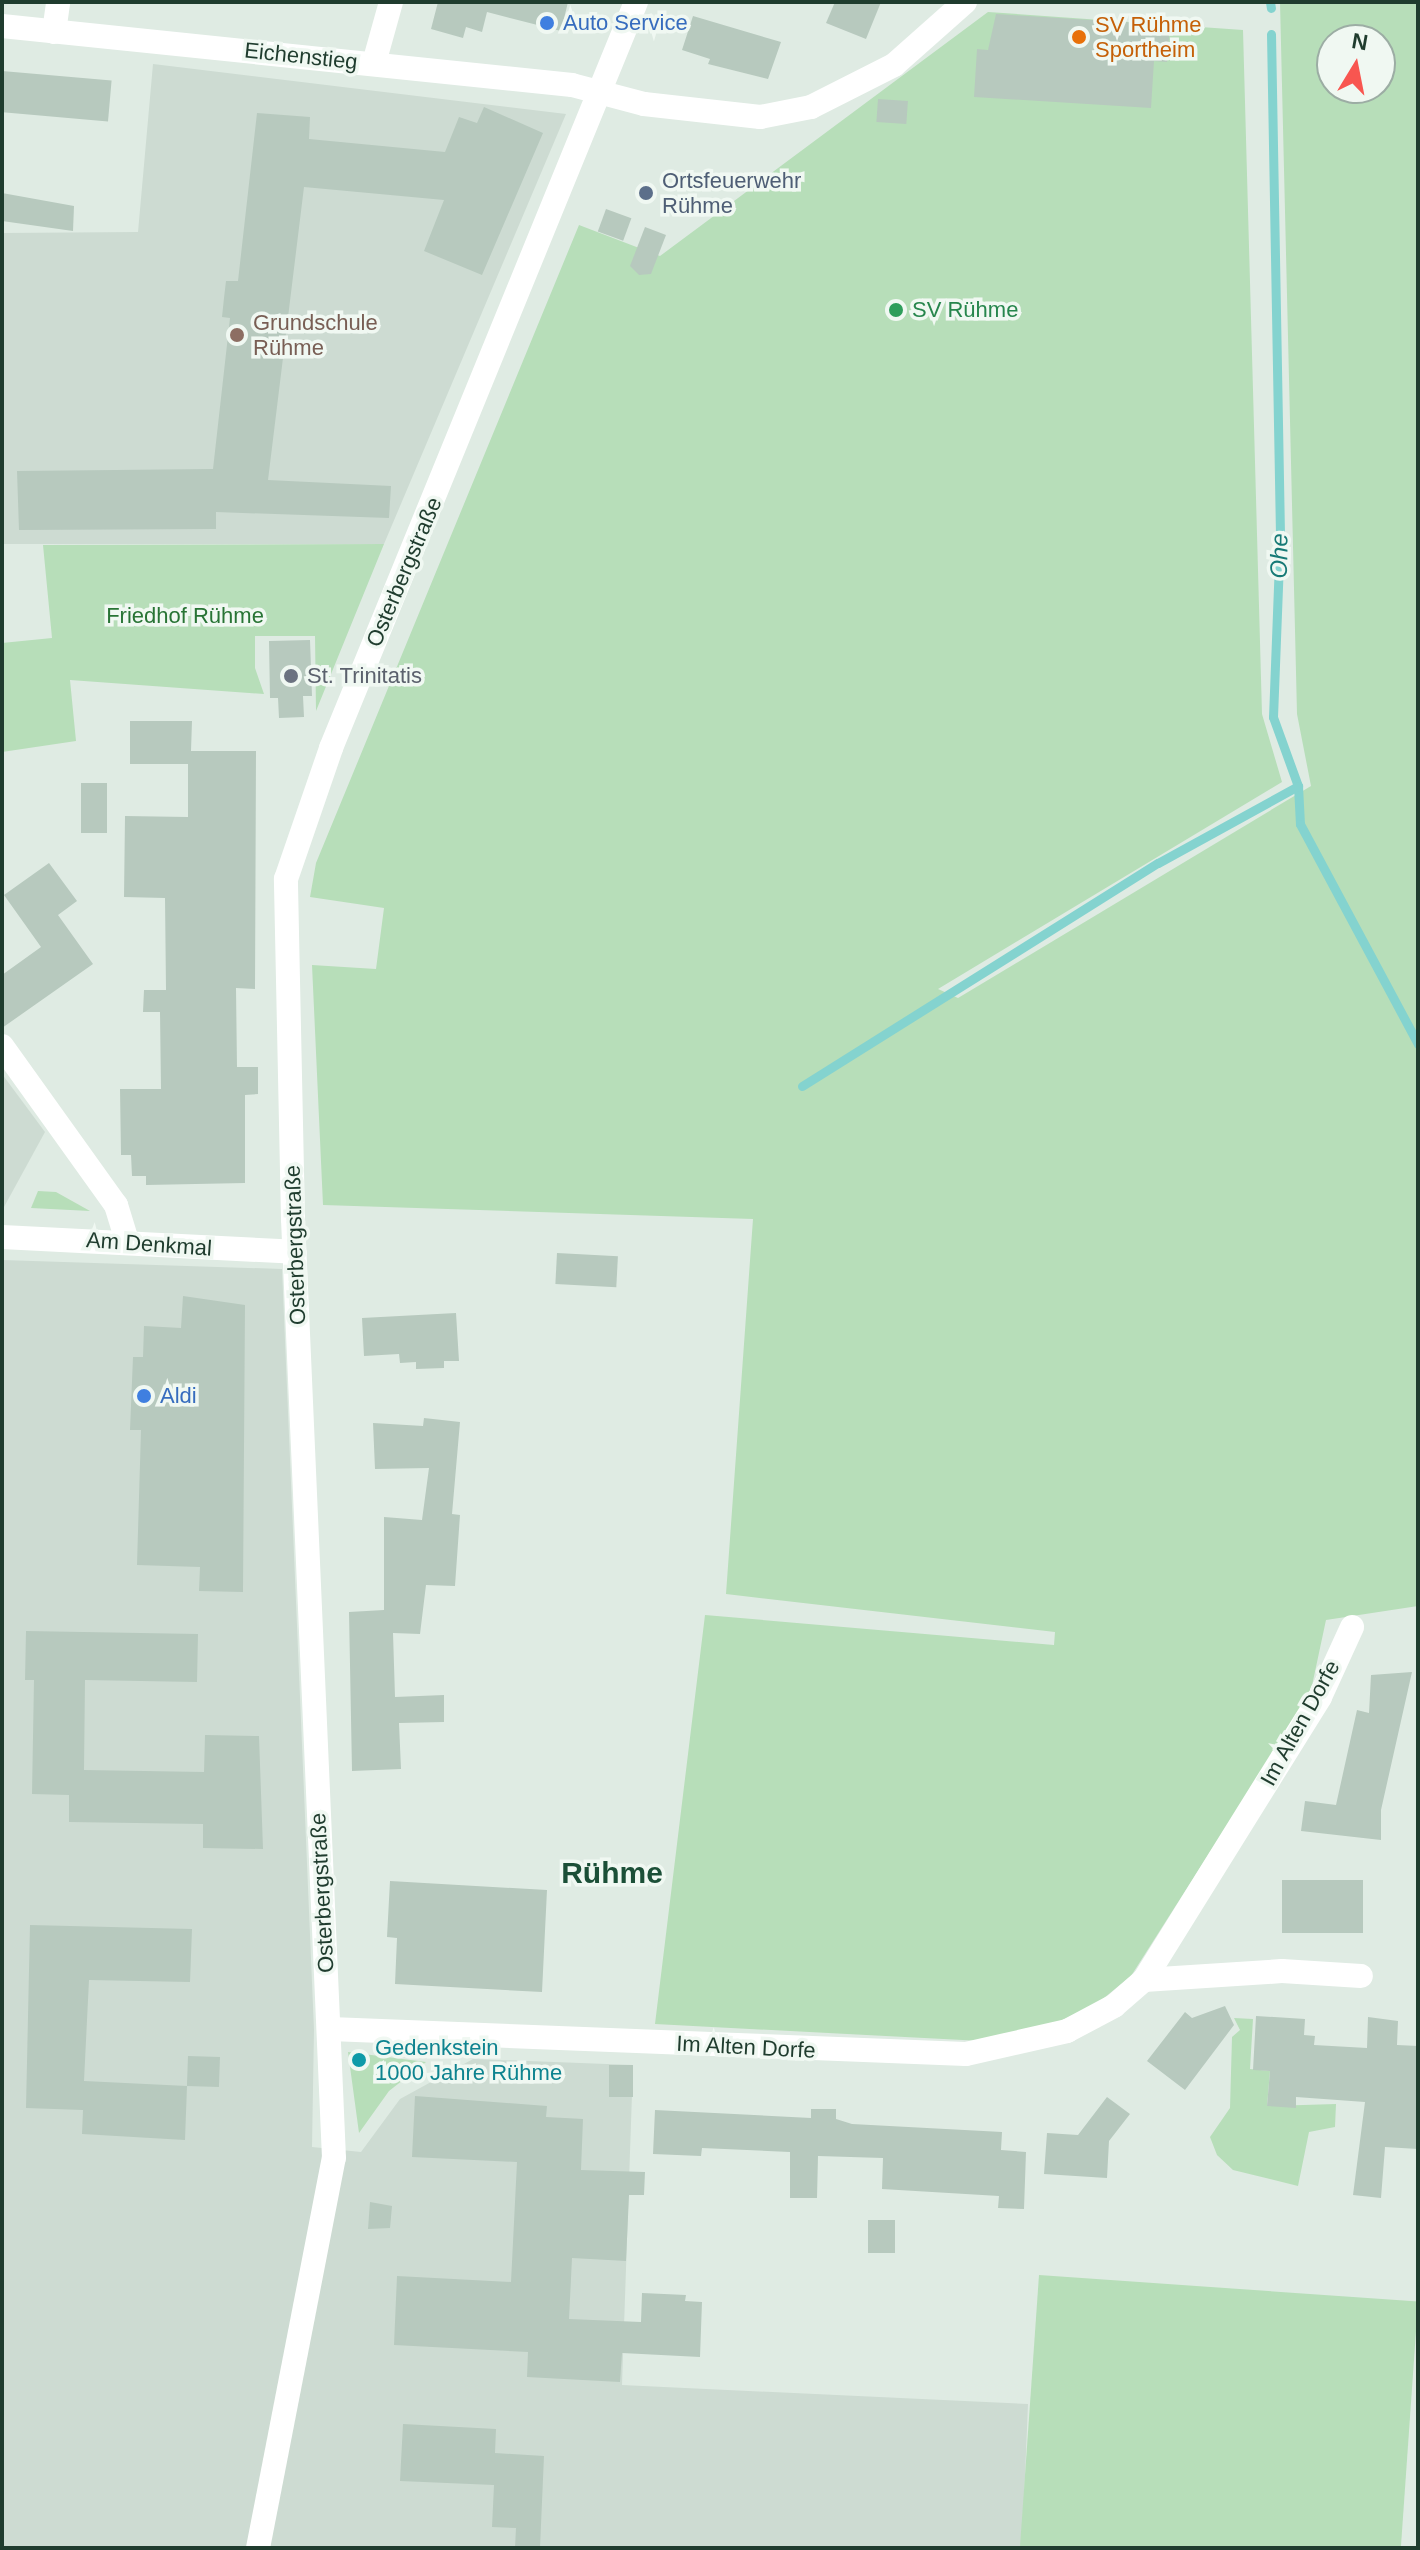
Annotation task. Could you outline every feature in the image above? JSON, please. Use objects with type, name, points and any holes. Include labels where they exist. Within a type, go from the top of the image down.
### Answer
[{"type":"street","points":[[54,32],[58,2]]},
{"type":"street","points":[[374,63],[391,2]]},
{"type":"street","name":"Osterbergstraße","points":[[258,2548],[333,2185],[330,2029],[284,945],[292,850],[636,2]]},
{"type":"street","name":"Eichenstieg","points":[[2,26],[374,63],[600,93],[658,106],[778,116],[811,107],[894,65],[965,2]]},
{"type":"street","points":[[2,1046],[116,1205],[127,1241]]},
{"type":"street","name":"Am Denkmal","points":[[2,1237],[295,1252]]},
{"type":"street","name":"Im Alten Dorfe","points":[[330,2029],[966,2054],[1067,2031],[1114,2006],[1144,1980],[1320,1697],[1352,1627]]},
{"type":"street","points":[[1144,1980],[1282,1971],[1361,1976]]},
{"type":"shaded area","name":"Grundschule Rühme","points":[[153,64],[566,114],[384,544],[2,544],[2,233],[138,232]]},
{"type":"shaded area","points":[[2,1074],[45,1132],[4,1207],[2,1207]]},
{"type":"shaded area","points":[[2,1260],[282,1269],[314,2030],[312,2147],[361,2152],[400,2099],[473,2059],[633,2065],[622,2385],[1028,2404],[1022,2548],[2,2548]]},
{"type":"green space","points":[[1280,2],[1418,2],[1418,1606],[1326,1620],[1310,1695],[1131,1976],[1099,2002],[1046,2028],[982,2041],[655,2024],[705,1615],[1054,1645],[1055,1632],[726,1594],[753,1219],[323,1205],[312,965],[376,969],[384,908],[310,897],[316,863],[579,225],[660,256],[988,12],[1243,30],[1262,714],[1282,782],[938,989],[958,998],[1311,786],[1297,714]]},
{"type":"green space","name":"Friedhof Rühme","points":[[384,544],[316,711],[315,636],[255,636],[255,668],[264,694],[70,680],[76,741],[2,752],[2,643],[52,638],[43,545]]},
{"type":"green space","points":[[38,1191],[56,1192],[90,1211],[31,1208]]},
{"type":"green space","points":[[1234,2018],[1253,2019],[1250,2069],[1270,2071],[1267,2106],[1336,2104],[1335,2127],[1309,2132],[1298,2186],[1233,2170],[1217,2155],[1210,2137],[1230,2108],[1232,2037],[1240,2030]]},
{"type":"green space","points":[[348,2052],[426,2062],[389,2091],[359,2133]]},
{"type":"green space","points":[[1039,2275],[1418,2302],[1401,2548],[1020,2547]]},
{"type":"building","points":[[438,2],[568,2],[561,31],[487,12],[482,32],[466,27],[463,38],[431,29]]},
{"type":"building","points":[[835,2],[881,2],[866,39],[826,23]]},
{"type":"building","points":[[996,14],[1170,25],[1167,62],[1154,61],[1151,108],[974,97],[977,49],[988,50]]},
{"type":"building","points":[[693,16],[781,42],[768,79],[708,64],[710,59],[682,50]]},
{"type":"building","points":[[2,71],[112,81],[108,121],[2,112]]},
{"type":"building","points":[[878,99],[908,101],[906,124],[876,122]]},
{"type":"building","points":[[484,107],[543,133],[482,275],[424,251],[444,200],[304,187],[268,480],[391,486],[389,518],[216,512],[216,529],[19,530],[17,471],[213,469],[230,318],[222,317],[226,281],[238,281],[257,113],[310,117],[309,139],[445,152],[459,117],[477,123]]},
{"type":"building","points":[[2,193],[74,206],[73,231],[2,221]]},
{"type":"building","points":[[606,209],[631,218],[623,241],[598,232]]},
{"type":"building","points":[[645,227],[666,235],[651,274],[639,275],[630,266]]},
{"type":"building","name":"St. Trinitatis","points":[[310,640],[312,696],[303,696],[304,717],[279,718],[278,698],[270,698],[269,641]]},
{"type":"building","points":[[130,721],[192,721],[191,751],[256,751],[255,989],[236,988],[237,1067],[258,1067],[258,1094],[245,1095],[245,1183],[146,1185],[146,1176],[132,1176],[131,1155],[121,1155],[120,1089],[161,1089],[160,1012],[143,1012],[144,990],[166,990],[165,898],[124,897],[125,816],[188,817],[188,764],[130,764]]},
{"type":"building","points":[[81,783],[107,783],[107,833],[81,833]]},
{"type":"building","points":[[49,863],[77,901],[58,915],[93,964],[2,1028],[2,975],[41,947],[4,895]]},
{"type":"building","points":[[557,1253],[618,1256],[616,1287],[555,1284]]},
{"type":"building","points":[[183,1296],[245,1305],[243,1592],[199,1591],[200,1567],[137,1565],[141,1430],[130,1430],[133,1357],[143,1357],[144,1326],[181,1328]]},
{"type":"building","points":[[456,1313],[459,1361],[444,1361],[444,1368],[416,1369],[416,1362],[400,1363],[399,1354],[364,1356],[362,1318]]},
{"type":"building","points":[[424,1418],[460,1422],[452,1514],[460,1515],[455,1586],[426,1585],[420,1634],[393,1633],[395,1697],[444,1695],[444,1722],[399,1723],[401,1769],[352,1771],[349,1612],[384,1610],[384,1517],[422,1520],[429,1468],[375,1469],[373,1423],[423,1426]]},
{"type":"building","points":[[26,1631],[198,1634],[197,1682],[85,1680],[84,1770],[204,1772],[205,1735],[259,1736],[263,1849],[203,1848],[203,1824],[69,1822],[69,1795],[32,1794],[34,1680],[25,1680]]},
{"type":"building","points":[[1412,1672],[1381,1810],[1381,1840],[1301,1831],[1305,1801],[1336,1805],[1357,1710],[1369,1713],[1371,1675]]},
{"type":"building","points":[[1282,1880],[1363,1880],[1363,1933],[1282,1933]]},
{"type":"building","points":[[390,1881],[547,1890],[542,1992],[395,1984],[397,1938],[387,1937]]},
{"type":"building","points":[[30,1925],[192,1929],[190,1982],[89,1980],[84,2081],[187,2086],[185,2140],[82,2134],[83,2110],[26,2108]]},
{"type":"building","points":[[1225,2006],[1234,2025],[1185,2090],[1147,2061],[1185,2012],[1192,2018]]},
{"type":"building","points":[[1256,2016],[1305,2019],[1304,2035],[1315,2036],[1314,2045],[1367,2048],[1368,2017],[1398,2021],[1397,2045],[1418,2046],[1418,2149],[1385,2147],[1381,2198],[1353,2195],[1365,2102],[1296,2097],[1296,2108],[1267,2106],[1270,2071],[1253,2070]]},
{"type":"building","points":[[188,2056],[220,2057],[219,2087],[187,2086]]},
{"type":"building","points":[[609,2065],[633,2065],[633,2097],[609,2097]]},
{"type":"building","points":[[415,2096],[547,2106],[546,2117],[583,2119],[581,2170],[645,2172],[644,2195],[629,2195],[626,2261],[572,2258],[569,2319],[641,2322],[642,2293],[686,2295],[685,2301],[702,2302],[700,2357],[622,2353],[620,2382],[527,2377],[528,2352],[394,2345],[397,2276],[511,2282],[517,2162],[412,2157]]},
{"type":"building","points":[[1107,2097],[1130,2114],[1109,2141],[1107,2178],[1044,2174],[1047,2133],[1078,2135]]},
{"type":"building","points":[[811,2109],[836,2109],[836,2119],[852,2124],[1002,2132],[1001,2150],[1026,2152],[1024,2209],[998,2208],[999,2196],[882,2189],[883,2158],[818,2156],[817,2198],[790,2198],[790,2152],[702,2148],[701,2156],[653,2154],[655,2110],[811,2118]]},
{"type":"building","points":[[370,2202],[392,2206],[390,2228],[368,2229]]},
{"type":"building","points":[[868,2220],[895,2220],[895,2253],[868,2253]]},
{"type":"building","points":[[403,2424],[496,2429],[495,2453],[544,2456],[540,2548],[515,2548],[516,2528],[492,2527],[494,2485],[400,2481]]},
{"type":"waterway","name":"Ohe","points":[[1270,2],[1271,8]]},
{"type":"waterway","name":"Ohe","points":[[1271,34],[1280,535],[1273,717],[1298,786],[1300,824],[1418,1044]]},
{"type":"waterway","points":[[802,1086],[1158,863],[1298,786]]},
{"type":"place","name":"Auto Service","points":[[547,23]]},
{"type":"place","name":"SV Rühme Sportheim","points":[[1079,37]]},
{"type":"place","name":"Ortsfeuerwehr Rühme","points":[[646,193]]},
{"type":"place","name":"SV Rühme","points":[[896,310]]},
{"type":"place","name":"Grundschule Rühme","points":[[237,335]]},
{"type":"place","name":"St. Trinitatis","points":[[291,676]]},
{"type":"place","name":"Aldi","points":[[144,1396]]},
{"type":"place","name":"Gedenkstein 1000 Jahre Rühme","points":[[359,2060]]},
{"type":"district","name":"Rühme","points":[[612,1873]]}]
